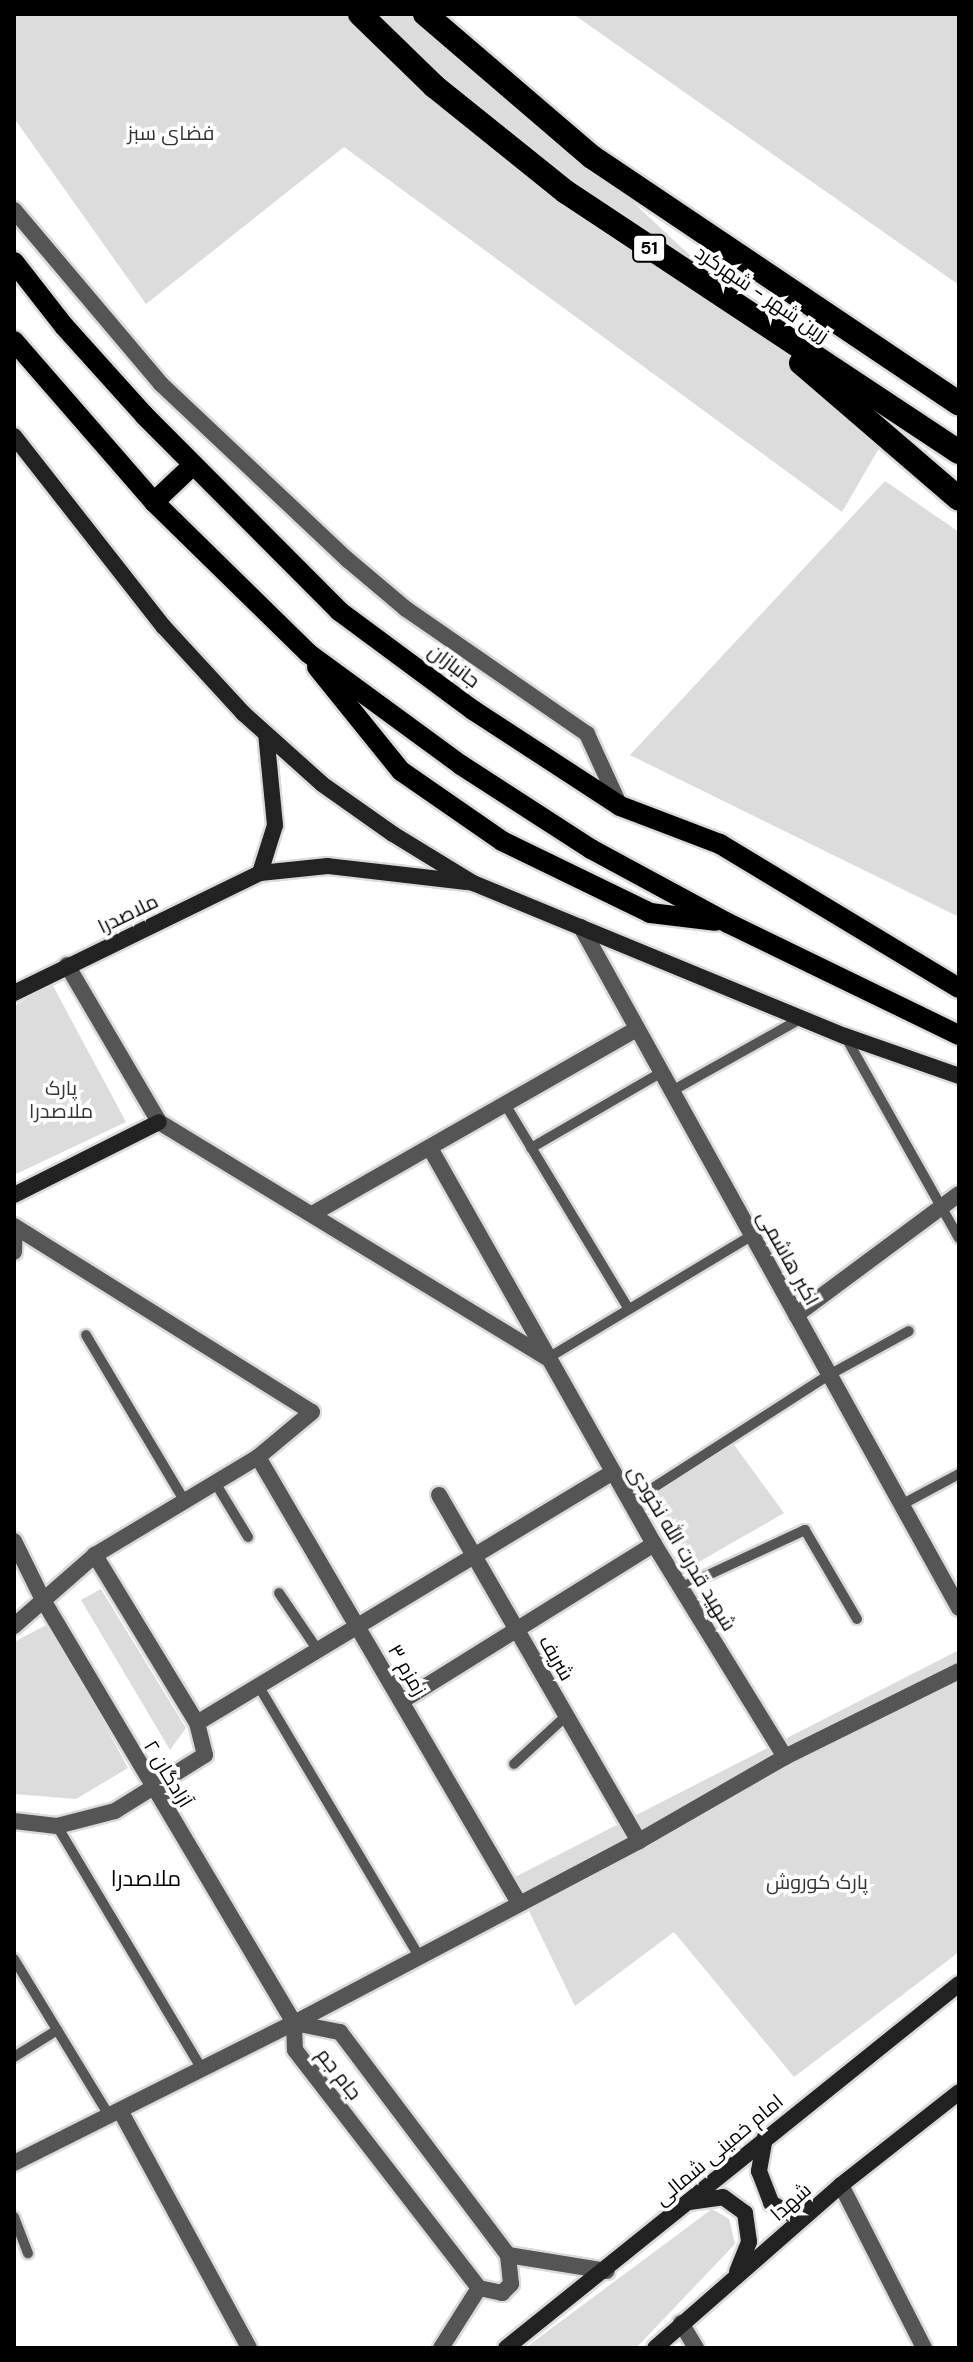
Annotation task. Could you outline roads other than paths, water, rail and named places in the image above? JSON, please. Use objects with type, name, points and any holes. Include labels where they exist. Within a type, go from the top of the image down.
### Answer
[{"type":"highway","name":"زرین شهر - شهرکرد","points":[[360,14],[434,86],[566,192],[959,452]]},
{"type":"highway","name":"زرین شهر - شهرکرد","points":[[425,14],[592,157],[959,404]]},
{"type":"highway","points":[[743,311],[959,499]]},
{"type":"main road","name":"جانبازان","points":[[14,262],[64,326],[192,466],[339,611],[473,710],[620,806],[720,844],[959,988]]},
{"type":"main road","points":[[14,341],[154,502],[308,653],[461,765],[591,849],[728,923],[959,1035]]},
{"type":"main road","points":[[14,436],[164,627],[266,734],[333,792],[473,883],[845,1036],[959,1076]]},
{"type":"main road","points":[[154,502],[192,466]]},
{"type":"main road","points":[[308,653],[355,720],[401,771],[502,841],[650,913],[728,923]]},
{"type":"main road","points":[[260,873],[275,825],[274,768],[266,734]]},
{"type":"main road","name":"ملاصدرا","points":[[14,993],[260,873],[328,866],[473,883]]},
{"type":"main road","points":[[14,1195],[159,1122]]},
{"type":"main road","name":"امام خمینی شمالی","points":[[506,2348],[607,2271],[765,2137],[959,1984]]},
{"type":"main road","name":"شهدا","points":[[655,2348],[816,2206],[959,2092]]},
{"type":"main road","points":[[765,2137],[759,2171],[771,2203],[789,2213],[816,2206]]},
{"type":"main road","points":[[687,2203],[723,2197],[745,2213],[749,2242],[735,2277]]},
{"type":"street","points":[[14,210],[161,384],[348,560],[406,609],[587,734],[620,806]]},
{"type":"street","name":"اکبر هاشمی","points":[[581,927],[959,1608]]},
{"type":"street","points":[[67,965],[159,1122],[314,1213],[548,1358]]},
{"type":"street","points":[[314,1213],[636,1029]]},
{"type":"street","name":"شهید قدرت الله نخودی","points":[[430,1148],[654,1544],[785,1757]]},
{"type":"street","points":[[796,1315],[943,1209],[959,1194]]},
{"type":"street","points":[[14,1227],[14,1252]]},
{"type":"street","points":[[14,1227],[312,1412],[258,1457],[95,1555],[14,1626]]},
{"type":"street","name":"زمزم ۳","points":[[258,1457],[519,1903]]},
{"type":"street","points":[[197,1723],[613,1472]]},
{"type":"street","name":"شریف","points":[[439,1495],[639,1841]]},
{"type":"street","name":"آزادگان ۲","points":[[14,1541],[43,1600],[294,2023]]},
{"type":"street","points":[[402,1701],[654,1544]]},
{"type":"street","points":[[14,1821],[57,1826],[115,1811],[205,1755],[197,1723],[95,1555]]},
{"type":"street","points":[[14,2163],[294,2023],[639,1841],[785,1757],[959,1671]]},
{"type":"street","name":"جام جم","points":[[479,2288],[295,2050],[294,2023],[340,2032],[508,2255]]},
{"type":"street","points":[[115,2115],[249,2348]]},
{"type":"street","points":[[841,2185],[924,2348]]},
{"type":"street","points":[[441,2348],[479,2288],[502,2293],[511,2284],[508,2255],[607,2271]]},
{"type":"street","points":[[681,2323],[696,2348]]},
{"type":"lane","points":[[672,1091],[802,1018]]},
{"type":"lane","points":[[845,1036],[959,1238]]},
{"type":"lane","points":[[531,1148],[662,1072]]},
{"type":"lane","points":[[505,1104],[628,1308]]},
{"type":"lane","points":[[548,1358],[753,1235]]},
{"type":"lane","points":[[631,1502],[829,1375],[909,1331]]},
{"type":"lane","points":[[86,1335],[184,1500]]},
{"type":"lane","points":[[901,1505],[959,1474]]},
{"type":"lane","points":[[216,1484],[248,1537]]},
{"type":"lane","points":[[680,1588],[805,1530],[857,1619]]},
{"type":"lane","points":[[279,1593],[317,1649]]},
{"type":"lane","points":[[258,1685],[419,1956]]},
{"type":"lane","points":[[514,1764],[566,1716]]},
{"type":"lane","points":[[57,1826],[202,2069]]},
{"type":"lane","points":[[14,1959],[57,2030],[115,2115]]},
{"type":"lane","points":[[14,2057],[57,2030]]},
{"type":"lane","points":[[14,2217],[28,2253]]},
{"type":"district","name":"ملاصدرا","points":[[146,1879]]},
{"type":"park label","name":"فضای سبز","points":[[171,133]]},
{"type":"park label","name":"پارک ملاصدرا","points":[[61,1100]]},
{"type":"park label","name":"پارک کوروش","points":[[817,1882]]}]
